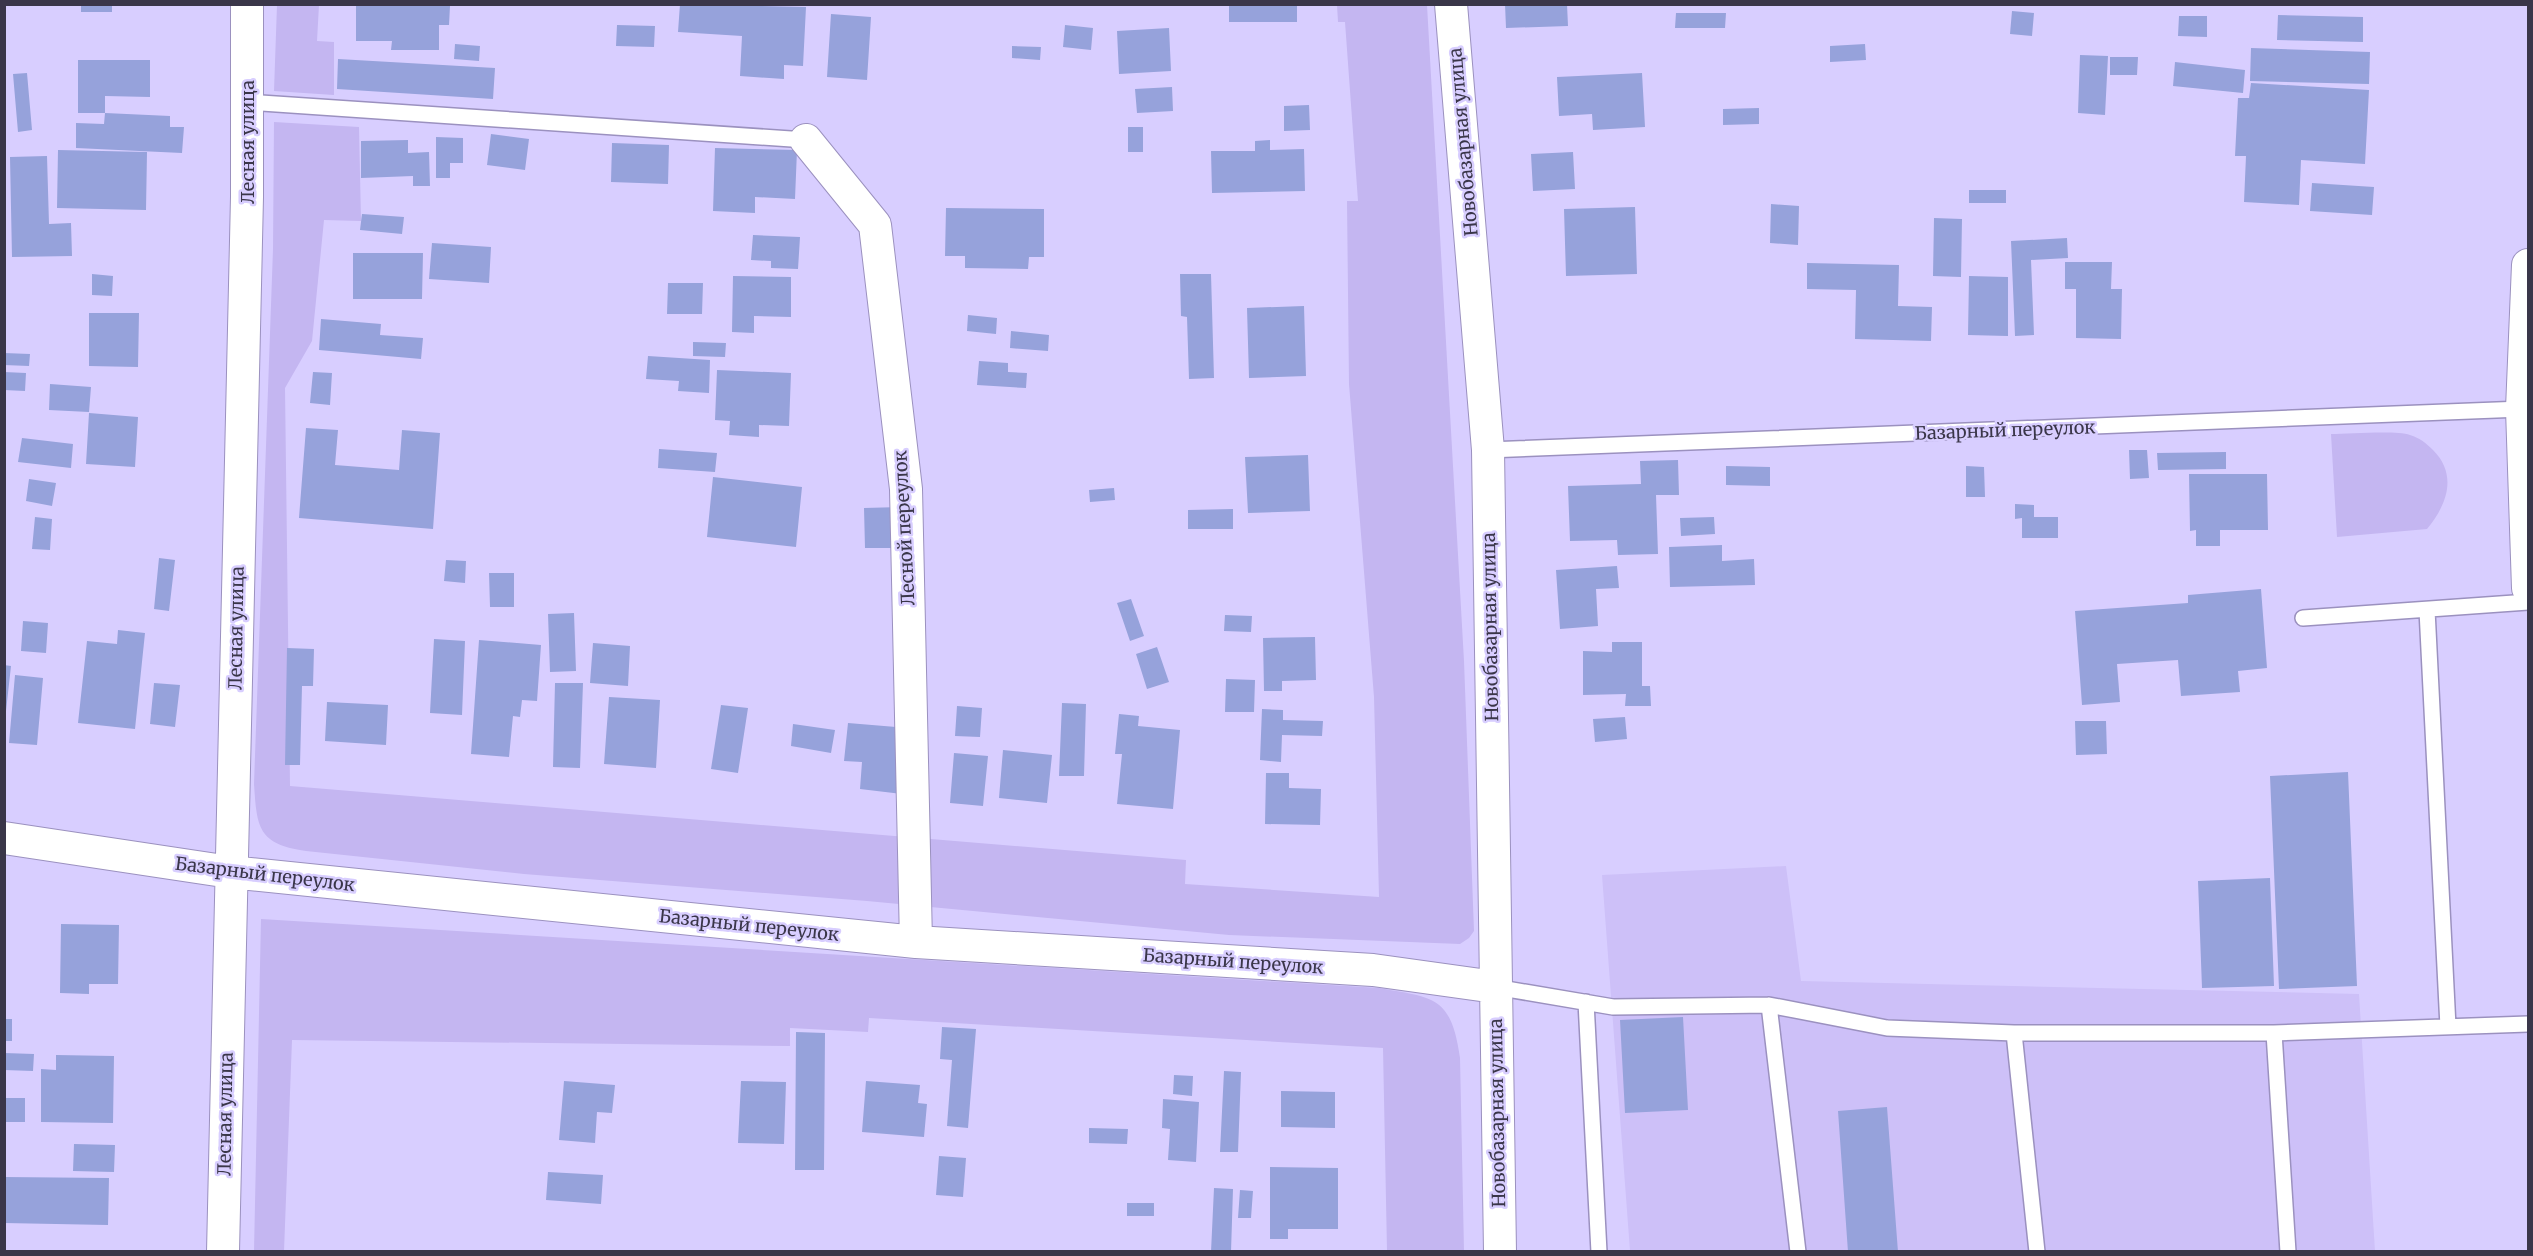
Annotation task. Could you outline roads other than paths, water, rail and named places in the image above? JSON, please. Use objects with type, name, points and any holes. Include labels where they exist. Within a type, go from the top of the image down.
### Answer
[{"type":"street","name":"Лесная улица","points":[[223,1251],[247,197],[247,4]]},
{"type":"street","name":"Новобазарная улица","points":[[1451,4],[1488,450],[1500,1251]]},
{"type":"street","name":"Лесной переулок","points":[[806,140],[874,225],[906,489],[916,942]]},
{"type":"street","points":[[2529,265],[2526,409],[2529,588]]},
{"type":"street","name":"Базарный переулок","points":[[4,838],[230,872],[916,942],[1373,970],[1495,987]]},
{"type":"lane","points":[[247,102],[806,140]]},
{"type":"lane","name":"Базарный переулок","points":[[1488,450],[2526,409]]},
{"type":"lane","points":[[2302,618],[2529,602]]},
{"type":"lane","points":[[2427,610],[2448,1027]]},
{"type":"lane","points":[[1495,987],[1613,1007],[1769,1005],[1887,1028],[2014,1033],[2274,1033],[2529,1024]]},
{"type":"lane","points":[[1586,1002],[1599,1251]]},
{"type":"lane","points":[[1769,1005],[1798,1251]]},
{"type":"lane","points":[[2014,1033],[2037,1251]]},
{"type":"lane","points":[[2274,1033],[2288,1251]]}]
